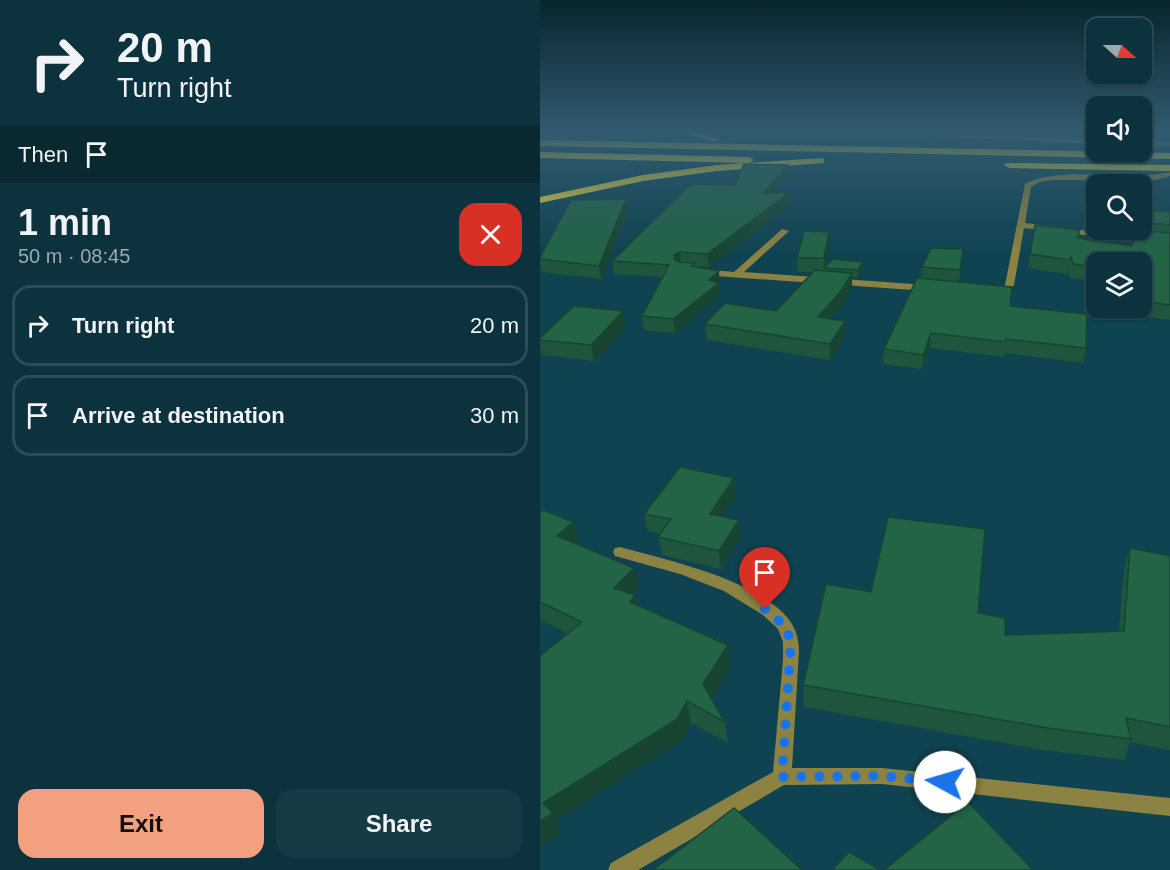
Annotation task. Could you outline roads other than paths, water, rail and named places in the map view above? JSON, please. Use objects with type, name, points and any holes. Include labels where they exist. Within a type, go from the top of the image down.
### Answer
[{"type":"highway","points":[[540,200],[692,172]]},
{"type":"street","points":[[985,292],[999,292],[1009,285],[1028,186],[1041,178],[1140,181],[1170,174]]},
{"type":"street","points":[[1020,225],[1170,243]]},
{"type":"street","points":[[737,274],[785,231]]},
{"type":"street","points":[[690,271],[940,289]]},
{"type":"street","points":[[620,552],[697,575],[738,592],[785,626],[791,642],[791,660],[782,777]]},
{"type":"street","points":[[618,870],[782,777],[882,776],[1170,807]]}]
